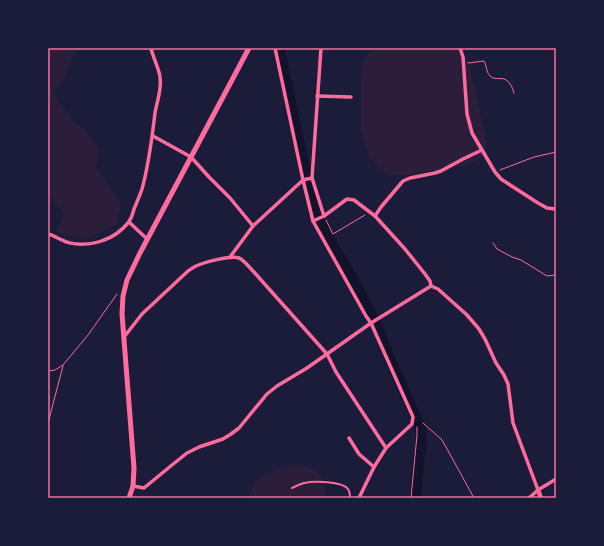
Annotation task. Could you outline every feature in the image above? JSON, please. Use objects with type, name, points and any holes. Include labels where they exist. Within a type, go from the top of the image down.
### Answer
[{"type":"main road","points":[[129,498],[133,486],[134,468],[122,314],[123,296],[127,280],[140,252],[249,48]]},
{"type":"street","points":[[48,234],[72,244],[94,243],[113,236],[129,222],[142,190],[160,91],[160,76],[153,56],[152,48]]},
{"type":"street","points":[[275,48],[307,179],[315,220],[371,323],[413,417],[412,424],[386,448],[374,467],[359,498]]},
{"type":"street","points":[[321,48],[307,179],[323,216]]},
{"type":"street","points":[[460,48],[463,57],[467,114],[472,133],[495,172],[501,179],[538,203],[547,208],[556,208]]},
{"type":"street","points":[[317,96],[351,97]]},
{"type":"street","points":[[153,136],[191,157],[230,198],[253,226]]},
{"type":"street","points":[[375,216],[380,207],[403,181],[441,171],[482,150]]},
{"type":"street","points":[[230,257],[253,226],[307,179]]},
{"type":"street","points":[[315,220],[347,199],[354,200],[375,216],[415,260],[430,281],[431,286]]},
{"type":"street","points":[[129,222],[147,239]]},
{"type":"street","points":[[124,337],[142,314],[188,271],[196,266],[230,257],[239,258],[327,354],[336,372],[386,448]]},
{"type":"street","points":[[133,486],[144,488],[187,453],[232,434],[239,428],[267,394],[277,386],[307,368],[378,318],[431,286]]},
{"type":"street","points":[[431,286],[438,289],[480,329],[508,384],[513,423],[542,498]]},
{"type":"street","points":[[349,438],[359,454],[374,467]]},
{"type":"street","points":[[528,498],[556,479]]},
{"type":"lane","points":[[292,488],[303,483],[332,483],[348,488],[350,498]]},
{"type":"path","points":[[463,63],[484,61],[490,76],[507,80],[511,84],[514,93]]},
{"type":"path","points":[[495,172],[534,157],[556,152]]},
{"type":"path","points":[[323,216],[333,234],[370,212]]},
{"type":"path","points":[[493,244],[497,249],[521,260],[547,276],[556,275]]},
{"type":"path","points":[[48,371],[55,370],[63,365],[88,335],[118,292]]},
{"type":"path","points":[[48,423],[63,365]]},
{"type":"path","points":[[411,498],[417,429],[413,417]]},
{"type":"path","points":[[423,423],[442,440],[474,498]]},
{"type":"shaded area","points":[[48,48],[80,48],[71,61],[66,76],[53,94],[74,122],[85,130],[99,150],[96,167],[118,198],[121,205],[116,225],[86,239],[57,232],[64,214],[48,195]]},
{"type":"shaded area","points":[[382,48],[448,48],[460,52],[468,59],[486,138],[486,149],[484,154],[477,161],[462,166],[407,175],[392,175],[387,174],[379,168],[368,156],[361,130],[361,75],[364,59],[370,52]]},
{"type":"shaded area","points":[[301,464],[313,469],[324,480],[325,491],[323,498],[248,498],[255,483],[263,476],[278,469]]},
{"type":"waterway","points":[[279,48],[305,172],[316,211],[331,242],[376,324],[421,431],[415,498]]}]
